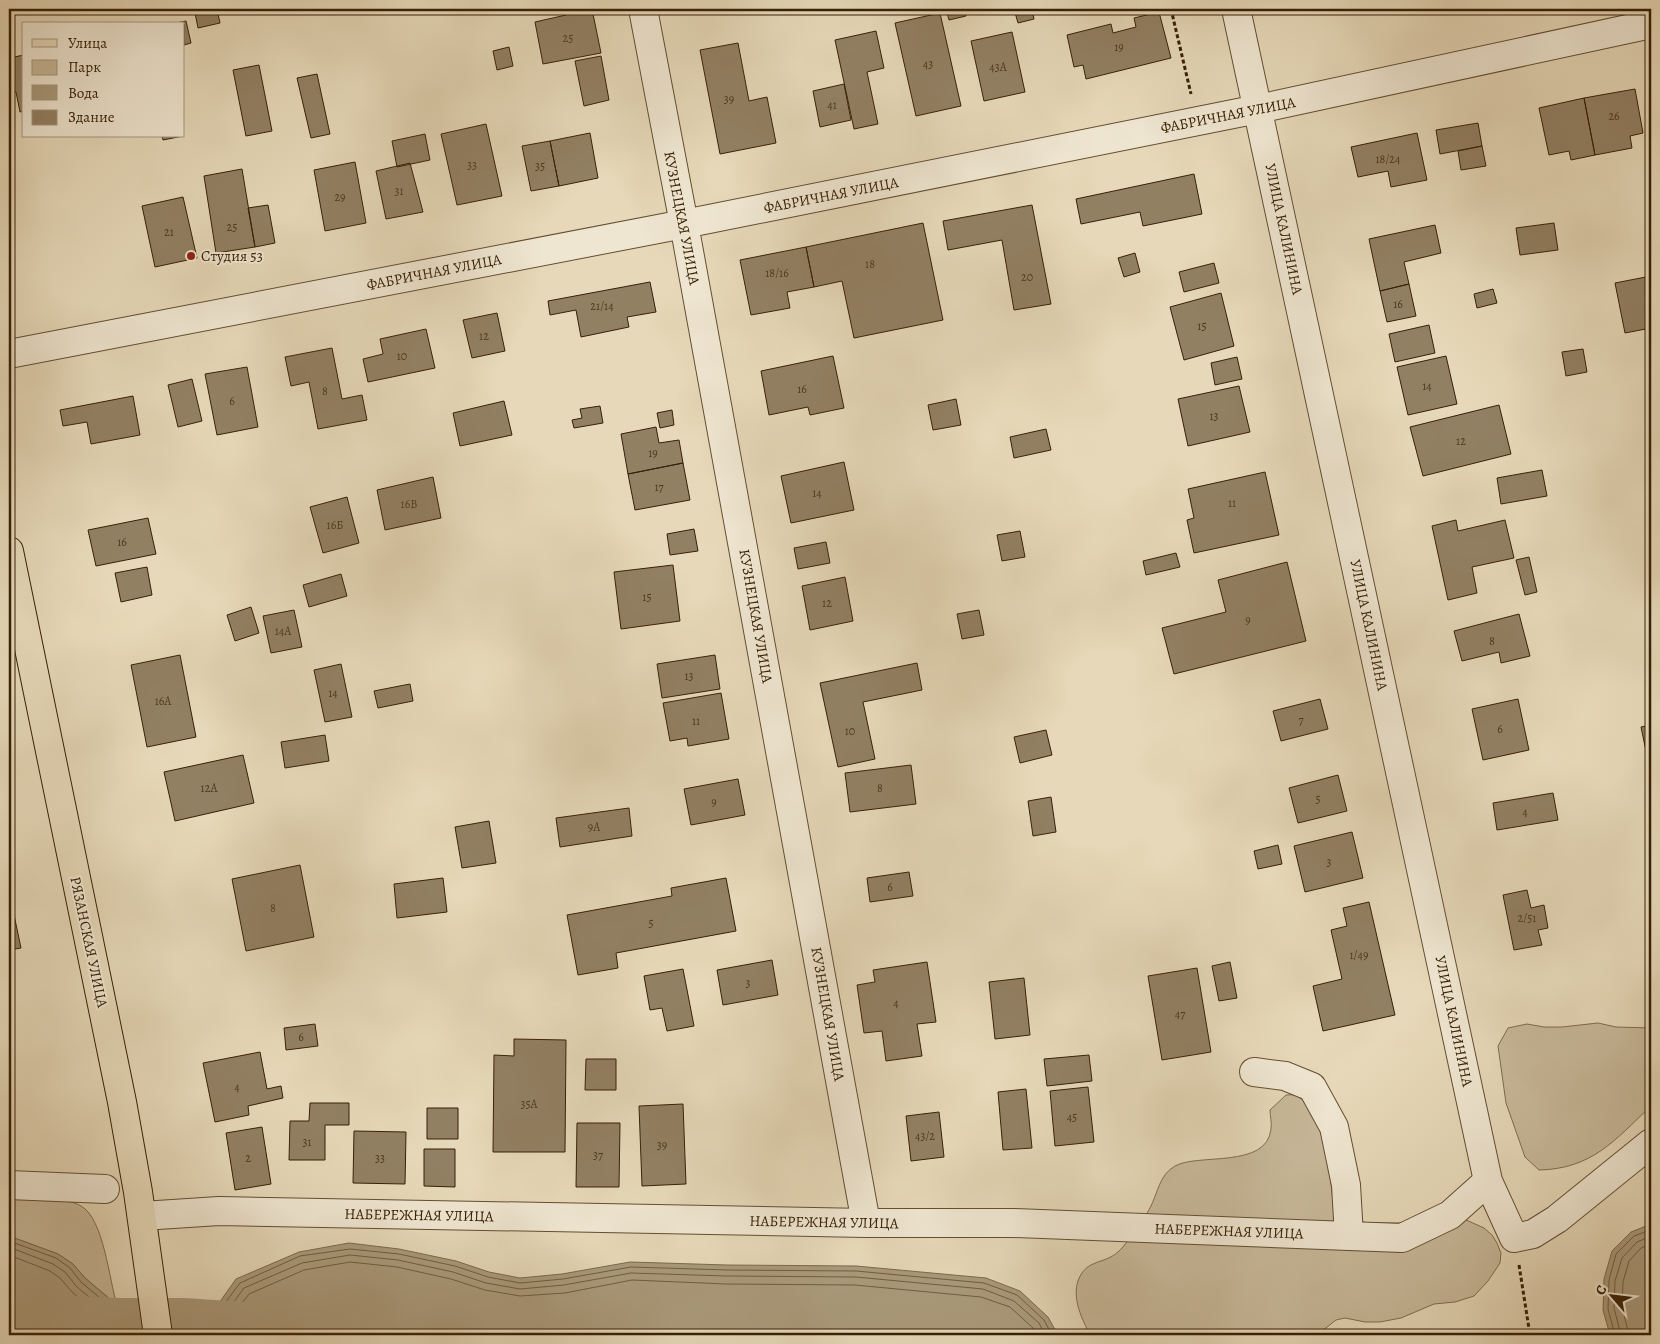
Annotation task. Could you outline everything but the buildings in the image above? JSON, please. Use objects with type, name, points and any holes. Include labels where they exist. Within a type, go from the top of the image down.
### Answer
[{"type":"main road","name":"РЯЗАНСКАЯ УЛИЦА","points":[[9,551],[120,1092],[143,1222],[158,1335]]},
{"type":"street","name":"КУЗНЕЦКАЯ УЛИЦА","points":[[643,9],[684,224],[866,1224]]},
{"type":"street","name":"УЛИЦА КАЛИНИНА","points":[[1236,9],[1488,1181],[1514,1238]]},
{"type":"street","name":"ФАБРИЧНАЯ УЛИЦА","points":[[9,354],[684,224],[1258,109],[1651,24]]},
{"type":"street","points":[[1254,1072],[1285,1076],[1312,1087],[1334,1128],[1346,1185],[1349,1236]]},
{"type":"street","points":[[1514,1238],[1533,1234],[1557,1219],[1651,1143]]},
{"type":"street","name":"НАБЕРЕЖНАЯ УЛИЦА","points":[[143,1222],[219,1212],[866,1224],[1014,1223],[1402,1238],[1450,1214],[1488,1181]]},
{"type":"street","points":[[9,1185],[105,1189]]},
{"type":"path","points":[[1171,9],[1197,121]]},
{"type":"path","points":[[1514,1238],[1530,1335]]},
{"type":"green space","points":[[1598,1023],[1616,1027],[1651,1028],[1651,1106],[1614,1141],[1588,1158],[1558,1168],[1539,1170],[1525,1157],[1506,1103],[1498,1046],[1508,1028],[1527,1024],[1544,1027],[1562,1027]]},
{"type":"green space","points":[[1286,1095],[1297,1096],[1314,1115],[1325,1146],[1334,1207],[1348,1219],[1370,1223],[1406,1223],[1464,1219],[1484,1228],[1492,1235],[1501,1253],[1500,1263],[1488,1281],[1474,1296],[1455,1302],[1434,1304],[1401,1318],[1380,1322],[1365,1322],[1345,1318],[1336,1320],[1317,1335],[1090,1335],[1077,1302],[1076,1288],[1081,1274],[1091,1265],[1114,1255],[1122,1248],[1148,1212],[1165,1174],[1175,1166],[1199,1160],[1230,1158],[1258,1150],[1267,1142],[1271,1129],[1270,1110]]},
{"type":"green space","points":[[9,1196],[66,1201],[81,1206],[89,1213],[95,1223],[105,1251],[117,1305],[85,1278],[73,1264],[58,1254],[9,1236]]},
{"type":"water","points":[[1651,1224],[1651,1335],[1610,1335],[1603,1310],[1604,1279],[1612,1251],[1631,1232]]},
{"type":"water","points":[[9,1236],[58,1254],[73,1264],[85,1278],[117,1305],[120,1335],[9,1335]]},
{"type":"water","points":[[349,1243],[399,1249],[456,1261],[489,1272],[520,1278],[562,1274],[630,1262],[856,1266],[986,1278],[1020,1291],[1048,1317],[1058,1335],[212,1335],[214,1310],[236,1279],[299,1252]]},
{"type":"waterway","points":[[9,1320],[120,1325],[183,1325],[337,1335]]},
{"type":"place","name":"Студия 53","points":[[191,256]]}]
